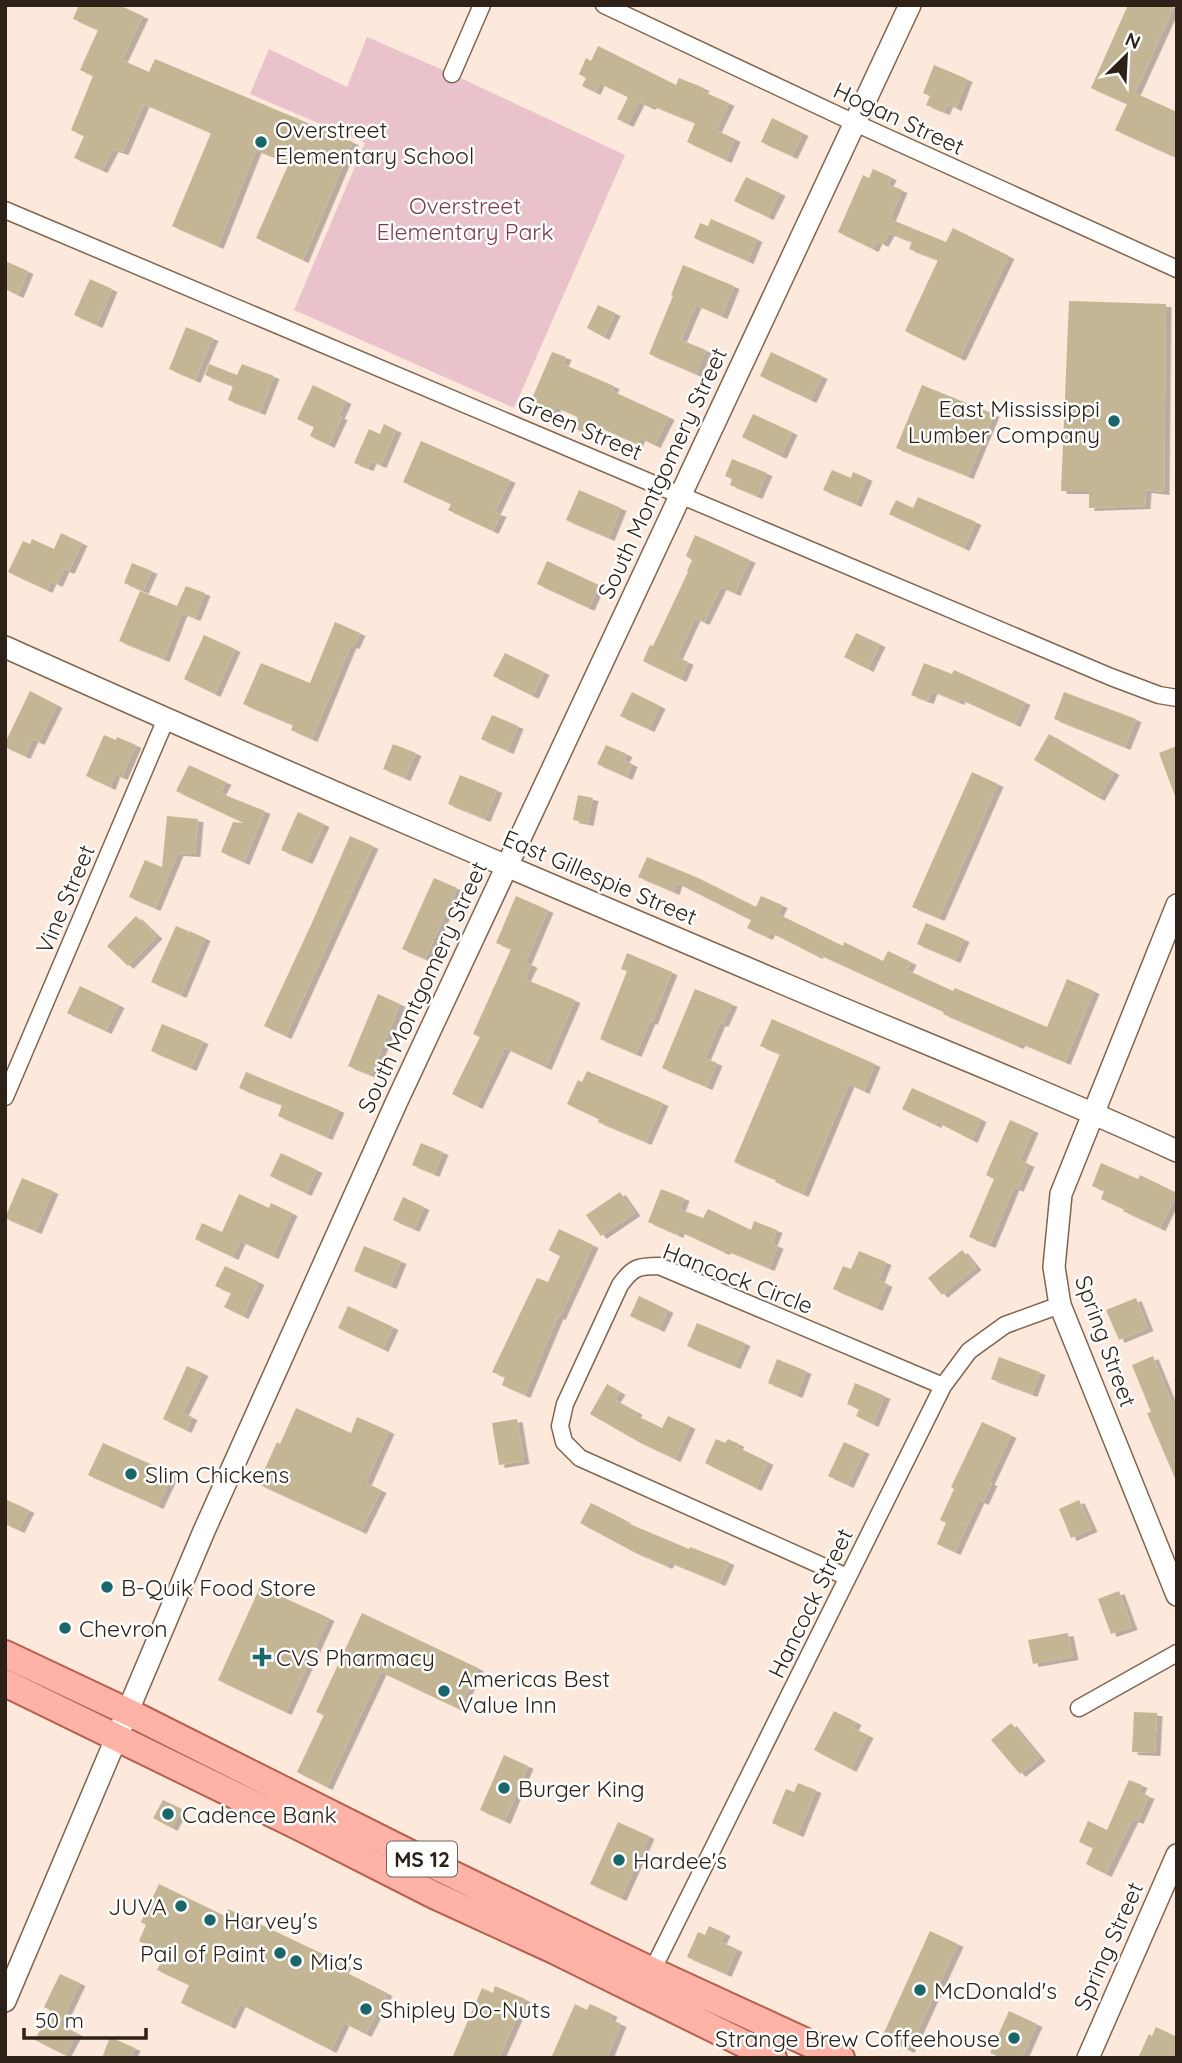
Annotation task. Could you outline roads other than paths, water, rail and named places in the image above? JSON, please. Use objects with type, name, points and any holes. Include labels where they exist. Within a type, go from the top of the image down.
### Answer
[{"type":"main road","name":"MS 12","points":[[5,1654],[652,1971],[841,2058]]},
{"type":"main road","name":"MS 12","points":[[5,1683],[434,1895],[582,1963],[773,2058]]},
{"type":"main road","points":[[434,1895],[438,1888],[444,1886],[459,1893],[493,1893]]},
{"type":"main road","points":[[582,1963],[618,1968],[643,1977],[652,1971]]},
{"type":"street","points":[[452,74],[482,5]]},
{"type":"street","name":"Hogan Street","points":[[604,5],[855,123],[1177,269]]},
{"type":"street","name":"South Montgomery Street","points":[[5,2001],[204,1531],[402,1089],[910,5]]},
{"type":"street","name":"Green Street","points":[[5,210],[1111,677],[1159,695],[1177,698]]},
{"type":"street","name":"East Gillespie Street","points":[[5,647],[508,867],[1093,1113],[1177,1151]]},
{"type":"street","name":"Vine Street","points":[[5,1097],[166,719]]},
{"type":"street","name":"Spring Street","points":[[1177,905],[1061,1194],[1054,1268],[1060,1305],[1177,1595]]},
{"type":"street","name":"Hancock Circle","points":[[847,1577],[580,1458],[564,1442],[560,1426],[565,1404],[620,1285],[629,1272],[641,1266],[659,1266],[943,1386]]},
{"type":"street","name":"Hancock Street","points":[[652,1971],[943,1386],[969,1351],[1005,1325],[1060,1305]]},
{"type":"street","points":[[1079,1708],[1177,1653]]},
{"type":"street","name":"Spring Street","points":[[1088,2058],[1177,1855]]},
{"type":"place","name":"Overstreet Elementary School","points":[[261,142]]},
{"type":"place","name":"East Mississippi Lumber Company","points":[[1114,421]]},
{"type":"place","name":"Slim Chickens","points":[[131,1474]]},
{"type":"place","name":"B-Quik Food Store","points":[[107,1587]]},
{"type":"place","name":"Chevron","points":[[65,1628]]},
{"type":"place","name":"CVS Pharmacy","points":[[262,1657]]},
{"type":"place","name":"Americas Best Value Inn","points":[[444,1691]]},
{"type":"place","name":"Burger King","points":[[504,1788]]},
{"type":"place","name":"Cadence Bank","points":[[168,1814]]},
{"type":"place","name":"Hardee's","points":[[619,1860]]},
{"type":"place","name":"JUVA","points":[[181,1906]]},
{"type":"place","name":"Harvey's","points":[[210,1920]]},
{"type":"place","name":"Pail of Paint","points":[[280,1953]]},
{"type":"place","name":"Mia's","points":[[296,1961]]},
{"type":"place","name":"McDonald's","points":[[920,1990]]},
{"type":"place","name":"Shipley Do-Nuts","points":[[366,2009]]},
{"type":"place","name":"Strange Brew Coffeehouse","points":[[1014,2038]]},
{"type":"park label","name":"Overstreet Elementary Park","points":[[465,218]]}]
